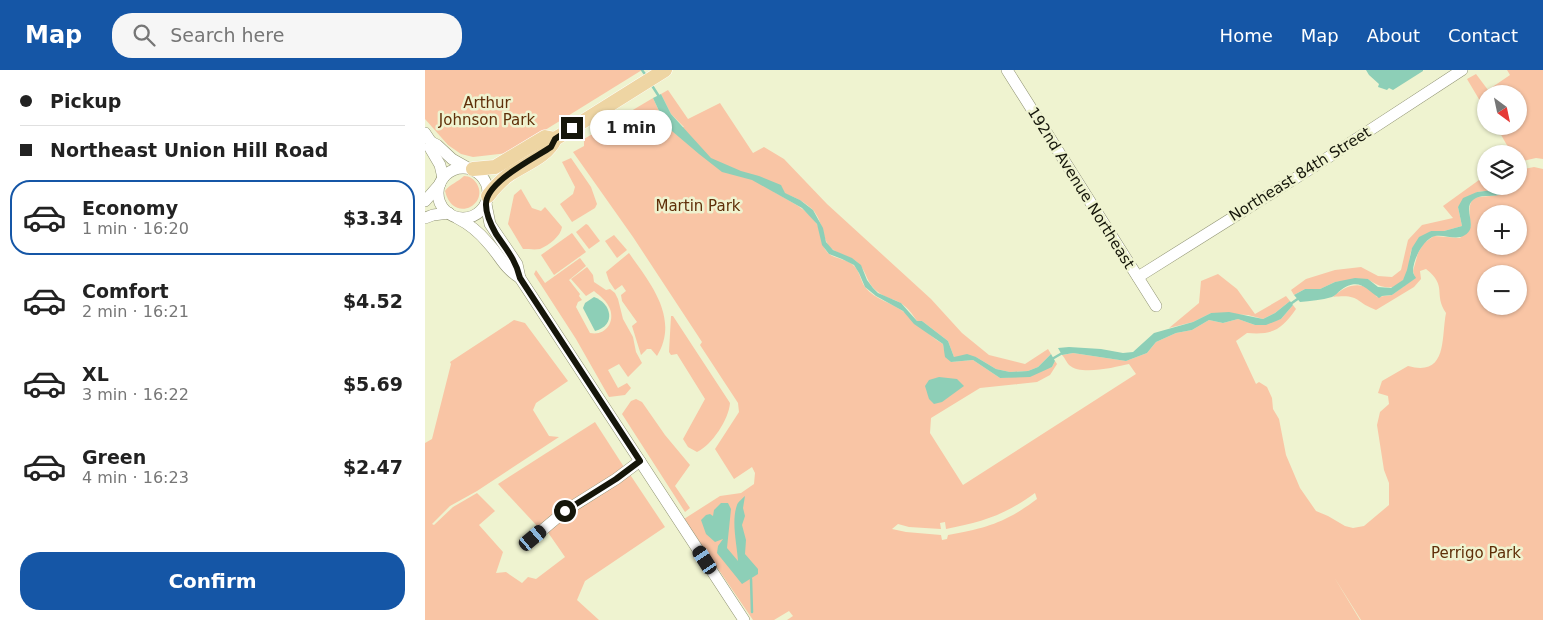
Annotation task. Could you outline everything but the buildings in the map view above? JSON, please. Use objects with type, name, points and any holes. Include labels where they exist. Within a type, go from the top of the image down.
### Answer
[{"type":"main road","points":[[487,200],[501,180],[551,147],[555,139],[665,70]]},
{"type":"main road","points":[[471,169],[495,167],[545,137],[555,139]]},
{"type":"street","name":"192nd Avenue Northeast","points":[[1007,70],[1156,306]]},
{"type":"street","name":"Northeast 84th Street","points":[[1137,277],[1318,164],[1462,70]]},
{"type":"street","points":[[428,138],[451,159],[480,174],[485,180],[488,188],[487,200],[490,224],[517,264],[520,278],[744,620]]},
{"type":"street","points":[[428,138],[437,159],[441,181],[438,192],[443,208],[468,223],[489,244],[508,270],[520,278]]},
{"type":"street","points":[[425,201],[441,181],[455,169],[471,169]]},
{"type":"street","points":[[425,218],[433,215],[452,215],[461,218],[475,214],[487,200]]},
{"type":"street","points":[[533,538],[565,511],[616,479],[640,461]]},
{"type":"green space","name":"Arthur Johnson Park","points":[[425,70],[642,70],[508,153],[473,157],[461,154],[448,145],[425,119]]},
{"type":"green space","points":[[1507,70],[1543,70],[1543,159],[1527,160],[1527,145],[1507,145],[1501,135],[1527,135],[1527,85],[1495,85],[1510,75]]},
{"type":"green space","points":[[1476,74],[1484,85],[1477,85],[1477,96],[1467,79]]},
{"type":"green space","points":[[668,90],[688,119],[720,103],[753,153],[764,147],[784,159],[827,204],[931,299],[962,333],[989,355],[1025,364],[1048,349],[1051,354],[1038,367],[1028,371],[1010,372],[996,369],[976,357],[954,357],[948,341],[922,321],[917,321],[902,304],[874,289],[859,264],[829,246],[819,219],[812,209],[794,197],[774,192],[809,214],[819,228],[828,253],[852,264],[857,269],[863,284],[869,291],[904,312],[943,344],[944,350],[951,362],[973,360],[1000,378],[1012,377],[1052,367],[1055,361],[1057,364],[1050,375],[1037,382],[980,388],[931,418],[930,433],[963,485],[1136,374],[1129,364],[1098,370],[1081,370],[1069,365],[1062,355],[1073,353],[1126,361],[1147,353],[1156,342],[1176,333],[1192,330],[1209,320],[1223,323],[1238,319],[1255,325],[1281,319],[1293,305],[1296,309],[1286,322],[1276,330],[1264,333],[1247,333],[1236,341],[1256,384],[1259,382],[1267,387],[1272,398],[1273,409],[1279,419],[1286,455],[1300,488],[1316,511],[1345,526],[1353,528],[1364,526],[1389,505],[1389,483],[1384,470],[1377,425],[1380,412],[1389,404],[1388,396],[1378,393],[1382,381],[1408,366],[1421,368],[1430,366],[1436,361],[1442,344],[1446,313],[1440,301],[1437,280],[1426,269],[1420,271],[1421,279],[1414,287],[1376,310],[1357,299],[1342,296],[1333,297],[1344,289],[1355,285],[1367,288],[1377,297],[1392,295],[1415,278],[1413,271],[1418,253],[1424,243],[1434,236],[1460,238],[1471,226],[1470,204],[1473,199],[1496,195],[1527,195],[1527,168],[1534,167],[1543,169],[1543,620],[1361,620],[1334,577],[1360,620],[787,620],[793,616],[789,611],[774,620],[753,620],[684,519],[720,496],[741,493],[754,484],[755,473],[752,467],[734,479],[715,449],[739,412],[738,403],[700,345],[702,342],[633,237],[573,152],[584,146],[584,139],[653,98],[666,126],[684,127],[671,114],[661,94]],"holes":[[[1035,493],[1037,499],[1015,514],[984,527],[948,535],[947,539],[942,540],[941,535],[892,529],[898,524],[909,527],[941,529],[940,523],[945,522],[946,529],[959,526],[993,517]]]},
{"type":"green space","points":[[571,158],[591,187],[597,204],[595,208],[572,222],[560,204],[573,194],[575,187],[562,162]]},
{"type":"green space","points":[[464,176],[470,177],[475,181],[479,192],[478,199],[474,204],[469,208],[462,209],[455,207],[449,201],[445,191]]},
{"type":"green space","points":[[1477,181],[1477,192],[1458,207],[1462,226],[1444,231],[1431,231],[1415,245],[1411,252],[1405,277],[1396,286],[1380,286],[1368,279],[1335,282],[1320,289],[1305,289],[1294,295],[1291,290],[1306,279],[1335,270],[1361,267],[1378,276],[1392,277],[1401,270],[1408,240],[1422,225],[1453,218],[1443,206]]},
{"type":"green space","points":[[521,189],[532,208],[541,211],[545,207],[562,227],[554,240],[540,249],[523,249],[508,224],[514,195]]},
{"type":"green space","points":[[586,224],[600,241],[589,249],[576,232]]},
{"type":"green space","points":[[572,233],[586,252],[554,275],[541,255]]},
{"type":"green space","points":[[614,235],[627,250],[617,258],[605,241]]},
{"type":"green space","points":[[629,253],[653,289],[664,315],[663,342],[657,356],[651,349],[647,349],[641,355],[632,326],[637,322],[622,301],[621,295],[626,291],[622,285],[615,290],[606,272]]},
{"type":"green space","points":[[580,258],[586,266],[569,280],[580,294],[579,296],[582,300],[578,302],[576,307],[590,333],[604,330],[610,324],[611,314],[609,306],[601,297],[594,291],[586,296],[571,279],[587,267],[593,275],[594,282],[606,290],[610,289],[615,293],[623,319],[633,337],[636,352],[642,363],[628,377],[619,364],[608,370],[618,388],[627,383],[631,388],[625,395],[609,397],[576,339],[534,274],[536,270],[545,283]]},
{"type":"green space","points":[[1218,274],[1237,289],[1255,314],[1286,296],[1290,301],[1275,313],[1263,319],[1248,315],[1211,313],[1193,322],[1169,328],[1199,303],[1201,281]]},
{"type":"green space","points":[[671,316],[673,316],[730,403],[727,416],[719,431],[703,449],[697,452],[688,447],[683,439],[705,399],[677,354],[671,355],[669,352]]},
{"type":"green space","points":[[514,320],[525,323],[568,381],[536,403],[533,410],[549,436],[559,437],[477,491],[450,506],[432,524],[434,525],[453,507],[477,493],[495,511],[479,525],[503,552],[496,573],[506,572],[522,583],[528,577],[536,579],[565,557],[547,531],[629,473],[665,527],[585,581],[577,600],[599,620],[425,620],[425,443],[432,439],[450,362]]},
{"type":"green space","points":[[636,399],[642,402],[665,435],[690,465],[675,486],[690,508],[685,512],[622,414],[631,401]]},
{"type":"green space","points":[[595,422],[624,467],[538,527],[498,484]]},
{"type":"shaded area","points":[[1366,70],[1423,71],[1393,90],[1389,88],[1387,90],[1378,87],[1379,84]]},
{"type":"shaded area","points":[[661,94],[671,114],[711,158],[781,185],[785,193],[800,200],[813,210],[823,228],[826,242],[833,250],[852,258],[861,265],[867,280],[878,293],[901,303],[917,321],[922,321],[948,341],[954,357],[967,354],[996,369],[1010,372],[1028,371],[1038,367],[1051,354],[1055,361],[1052,367],[1030,377],[1000,378],[973,360],[951,362],[945,357],[943,344],[914,324],[903,311],[876,296],[865,287],[854,265],[829,254],[822,245],[817,224],[802,208],[752,180],[722,172],[666,126],[653,98]]},
{"type":"shaded area","points":[[1477,192],[1477,195],[1499,195],[1482,196],[1473,200],[1469,208],[1471,227],[1469,232],[1462,237],[1435,236],[1427,241],[1419,250],[1415,261],[1413,271],[1416,278],[1392,295],[1379,298],[1366,288],[1353,284],[1333,296],[1320,300],[1300,302],[1294,295],[1305,289],[1320,289],[1335,282],[1355,278],[1368,279],[1378,287],[1391,288],[1403,280],[1412,248],[1419,237],[1431,231],[1444,231],[1462,226],[1458,207],[1463,198]]},
{"type":"shaded area","points":[[594,297],[604,304],[609,314],[607,324],[595,331],[583,308],[585,303]]},
{"type":"shaded area","points":[[1290,301],[1293,305],[1281,319],[1266,325],[1255,325],[1238,319],[1223,323],[1209,320],[1192,330],[1176,333],[1156,342],[1147,353],[1126,361],[1073,353],[1062,355],[1058,348],[1069,347],[1101,349],[1123,353],[1133,352],[1154,333],[1193,322],[1211,313],[1229,312],[1263,319],[1275,313]]},
{"type":"shaded area","points":[[939,377],[957,379],[964,386],[942,402],[934,404],[929,399],[925,386],[929,380]]},
{"type":"shaded area","points":[[745,496],[743,508],[745,516],[742,525],[746,540],[745,554],[758,569],[758,574],[742,584],[717,553],[718,546],[723,539],[715,542],[706,534],[701,520],[706,515],[710,514],[713,516],[714,510],[721,503],[728,503],[731,509],[727,548],[738,561],[734,519],[737,505]]},
{"type":"waterway","points":[[642,70],[647,77]]},
{"type":"waterway","points":[[651,84],[660,98]]},
{"type":"waterway","points":[[1289,305],[1299,298]]},
{"type":"waterway","points":[[1052,359],[1064,352]]},
{"type":"waterway","points":[[751,579],[752,612]]},
{"type":"route","points":[[565,511],[616,479],[640,461],[520,278],[517,264],[490,224],[485,204],[488,196],[501,180],[551,147],[555,139],[572,128]]},
{"type":"park label","name":"Martin Park","points":[[698,206]]},
{"type":"park label","name":"Perrigo Park","points":[[1476,553]]}]
